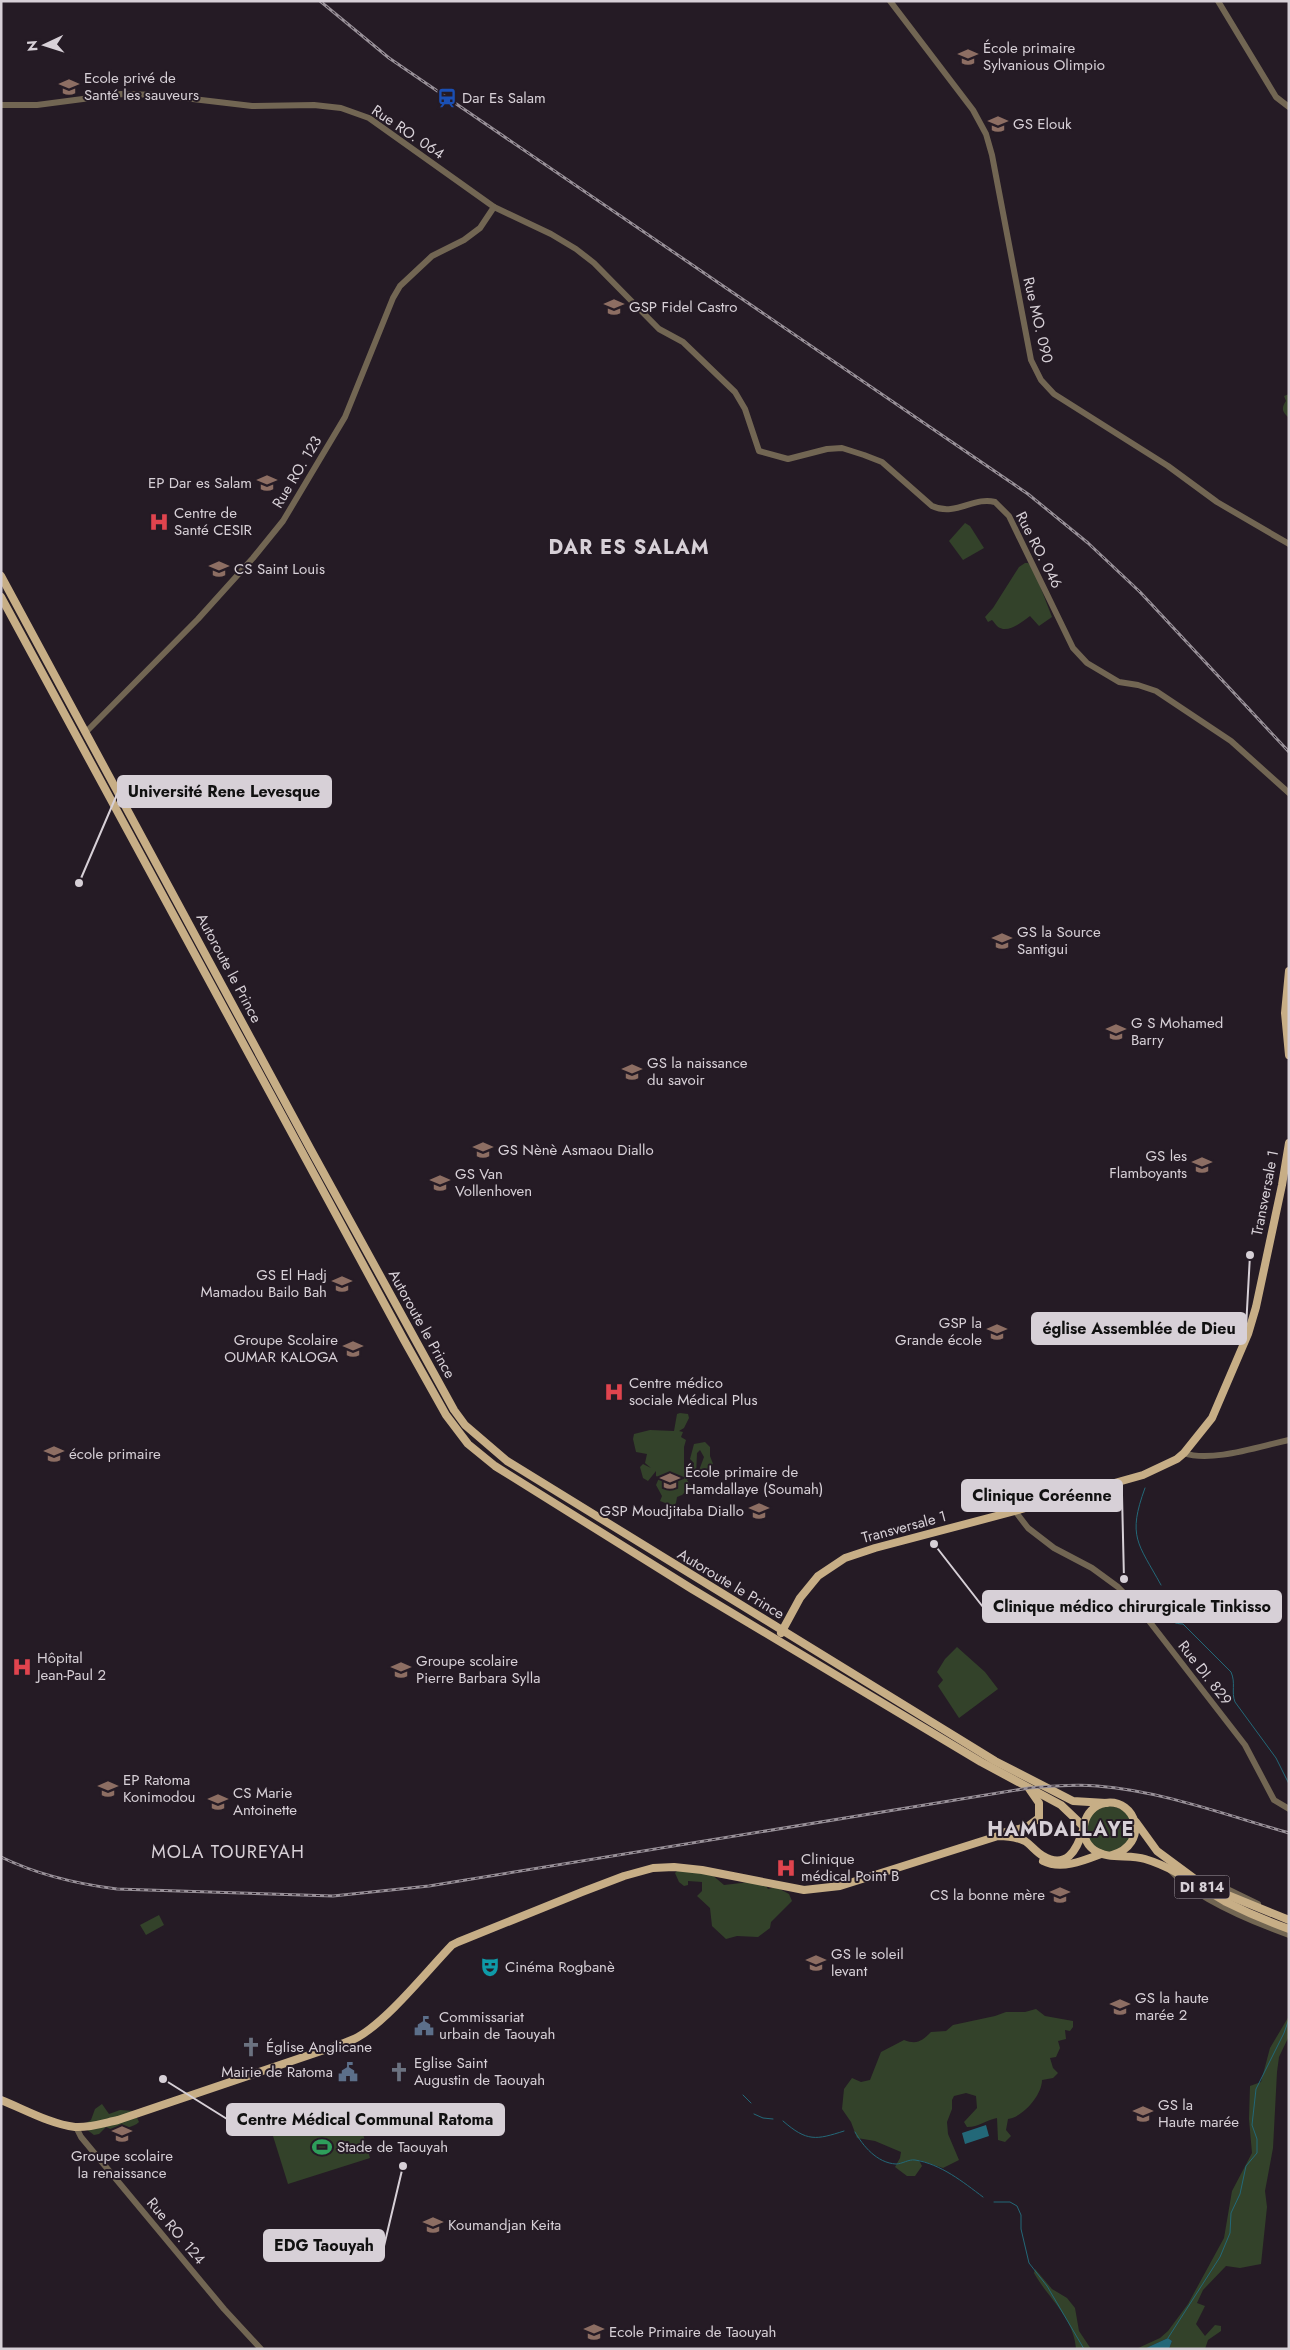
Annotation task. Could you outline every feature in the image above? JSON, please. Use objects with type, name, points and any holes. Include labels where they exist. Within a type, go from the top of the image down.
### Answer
[{"type":"main road","name":"Autoroute le Prince","points":[[1,576],[371,1260],[454,1410],[465,1425],[507,1461],[995,1761],[1056,1794],[1073,1801],[1106,1803]]},
{"type":"main road","name":"Autoroute le Prince","points":[[1,597],[404,1340],[457,1432],[477,1452],[513,1478],[777,1639],[1062,1806],[1083,1828]]},
{"type":"main road","points":[[1289,971],[1285,1013],[1289,1055]]},
{"type":"main road","name":"Transversale 1","points":[[777,1639],[800,1598],[818,1576],[845,1558],[875,1548],[1143,1475],[1177,1459],[1184,1453],[1212,1418],[1248,1334],[1256,1307],[1289,1143]]},
{"type":"main road","points":[[982,1842],[1035,1822],[1040,1809],[1029,1788]]},
{"type":"main road","points":[[1,2100],[59,2123],[76,2127],[118,2120],[357,2037],[386,2014],[452,1945],[624,1876],[653,1868],[674,1867],[702,1870],[804,1890],[824,1889],[840,1886],[998,1836],[1012,1837],[1025,1842],[1044,1857],[1059,1860],[1071,1856],[1075,1852],[1090,1811],[1106,1803],[1122,1806],[1134,1820],[1136,1829],[1129,1847],[1121,1852],[1112,1855],[1101,1854],[1069,1864],[1052,1865],[1014,1842],[982,1842]]},
{"type":"main road","name":"DI 814","points":[[1134,1820],[1157,1851],[1203,1885],[1289,1918]]},
{"type":"main road","points":[[1083,1828],[1091,1847],[1101,1854]]},
{"type":"main road","name":"DI 814","points":[[1112,1855],[1134,1856],[1167,1867],[1227,1902],[1289,1929]]},
{"type":"street","name":"Rue MO. 090","points":[[890,1],[973,110],[986,134],[992,155],[1031,360],[1041,380],[1054,394],[1077,410],[1168,466],[1217,502],[1289,544]]},
{"type":"street","points":[[1218,1],[1276,97],[1289,108]]},
{"type":"street","name":"Rue RO. 064","points":[[1,104],[36,104],[121,94],[159,95],[252,106],[314,104],[341,108],[369,118],[494,207],[551,234],[576,249],[600,269],[659,329]]},
{"type":"street","name":"Rue RO. 123","points":[[86,732],[198,619],[283,522],[345,417],[393,298],[400,286],[432,256],[464,240],[480,228],[494,207]]},
{"type":"street","name":"Rue RO. 046","points":[[659,329],[683,342],[735,392],[744,409],[758,451],[788,459],[827,449],[842,448],[882,462],[932,506],[939,509],[958,509],[985,501],[996,502],[1009,516],[1073,648],[1087,663],[1119,682],[1138,685],[1156,691],[1231,741],[1289,793]]},
{"type":"street","points":[[1184,1453],[1195,1457],[1220,1454],[1289,1440]]},
{"type":"street","name":"Rue DI. 829","points":[[1015,1511],[1028,1528],[1054,1548],[1092,1568],[1118,1587],[1132,1601],[1245,1745],[1274,1800],[1289,1809]]},
{"type":"street","points":[[1167,1867],[1178,1879],[1215,1902],[1252,1921],[1289,1936]]},
{"type":"street","name":"Rue RO. 124","points":[[76,2127],[81,2137],[224,2309],[261,2349]]},
{"type":"green space","points":[[1289,394],[1289,418],[1284,412],[1283,406],[1286,401],[1284,396]]},
{"type":"green space","points":[[965,523],[970,526],[984,548],[963,560],[949,541]]},
{"type":"green space","points":[[1028,563],[1033,568],[1052,617],[1039,626],[1030,616],[1014,627],[1005,629],[997,626],[992,620],[988,622],[985,617],[993,608],[1019,567]]},
{"type":"green space","name":"École primaire de Hamdallaye (Soumah)","points":[[677,1414],[688,1414],[689,1418],[684,1428],[679,1431],[683,1432],[681,1437],[686,1440],[684,1447],[684,1469],[693,1469],[694,1463],[690,1459],[694,1444],[705,1442],[710,1447],[710,1456],[713,1464],[708,1467],[705,1476],[701,1476],[698,1473],[704,1457],[700,1450],[697,1453],[696,1476],[690,1476],[687,1480],[691,1486],[682,1495],[677,1497],[676,1503],[673,1506],[660,1501],[662,1496],[656,1485],[659,1478],[656,1476],[656,1471],[648,1481],[643,1478],[640,1467],[643,1464],[651,1468],[645,1463],[647,1454],[636,1452],[633,1439],[634,1434],[650,1430],[674,1431]]},
{"type":"green space","points":[[957,1647],[985,1672],[998,1689],[959,1718],[938,1686],[943,1680],[937,1672],[945,1659]]},
{"type":"green space","points":[[1105,1806],[1113,1806],[1122,1810],[1128,1816],[1132,1829],[1128,1842],[1122,1848],[1113,1852],[1105,1852],[1096,1848],[1090,1842],[1086,1833],[1086,1825],[1090,1816],[1096,1810]]},
{"type":"green space","points":[[679,1869],[710,1873],[724,1885],[750,1882],[766,1886],[768,1889],[776,1887],[789,1894],[792,1901],[771,1922],[770,1928],[758,1937],[737,1936],[726,1939],[712,1926],[710,1908],[697,1896],[702,1891],[702,1882],[688,1881],[688,1885],[684,1886],[679,1882],[675,1873]]},
{"type":"green space","points":[[159,1915],[164,1925],[146,1935],[140,1925]]},
{"type":"green space","points":[[1036,2009],[1045,2016],[1073,2021],[1073,2027],[1070,2031],[1065,2030],[1066,2039],[1058,2041],[1060,2048],[1056,2057],[1050,2058],[1053,2068],[1058,2073],[1053,2078],[1042,2080],[1039,2092],[1031,2104],[1020,2114],[1008,2119],[1006,2130],[1011,2136],[1005,2142],[998,2140],[997,2118],[967,2127],[964,2122],[977,2108],[976,2096],[966,2093],[954,2096],[947,2122],[948,2134],[959,2160],[943,2168],[919,2160],[922,2166],[915,2176],[907,2176],[895,2167],[901,2152],[875,2141],[857,2138],[851,2122],[842,2109],[844,2089],[852,2078],[861,2082],[870,2080],[881,2052],[904,2040],[919,2041],[931,2032],[946,2031],[953,2025],[1006,2012],[1025,2012]]},
{"type":"green space","points":[[1289,2016],[1289,2036],[1279,2057],[1277,2072],[1273,2148],[1265,2191],[1267,2207],[1261,2264],[1240,2268],[1226,2266],[1203,2290],[1197,2303],[1205,2306],[1196,2324],[1205,2336],[1215,2325],[1221,2326],[1221,2331],[1208,2340],[1205,2349],[1169,2349],[1172,2341],[1168,2338],[1144,2349],[1136,2349],[1160,2338],[1168,2331],[1188,2304],[1224,2238],[1232,2191],[1252,2153],[1249,2119],[1250,2086],[1261,2082],[1270,2048]]},
{"type":"green space","points":[[102,2104],[109,2114],[120,2110],[134,2111],[139,2122],[119,2133],[106,2127],[99,2134],[94,2135],[86,2129],[86,2123],[91,2120],[95,2109]]},
{"type":"green space","name":"Stade de Taouyah","points":[[356,2110],[370,2158],[288,2184],[273,2136]]},
{"type":"green space","points":[[1035,2269],[1052,2289],[1067,2298],[1075,2308],[1079,2331],[1091,2349],[1076,2349],[1071,2328],[1066,2318],[1034,2273]]},
{"type":"water","points":[[986,2125],[989,2136],[965,2144],[962,2133]]},
{"type":"water","points":[[1168,2338],[1172,2341],[1169,2349],[1144,2349]]},
{"type":"waterway","points":[[1145,1488],[1136,1529],[1141,1549],[1161,1585]]},
{"type":"waterway","points":[[1162,1597],[1165,1612],[1169,1619],[1183,1624],[1231,1672],[1235,1702],[1276,1758],[1289,1784]]},
{"type":"waterway","points":[[1168,2338],[1220,2257],[1230,2233],[1231,2213],[1240,2194],[1246,2166],[1257,2153],[1257,2139],[1252,2125],[1256,2089],[1289,2019]]},
{"type":"waterway","points":[[743,2095],[751,2103]]},
{"type":"waterway","points":[[754,2114],[763,2118],[773,2119]]},
{"type":"waterway","points":[[783,2121],[805,2136],[819,2137],[844,2131]]},
{"type":"waterway","points":[[855,2132],[866,2148],[883,2161],[896,2164],[915,2160],[934,2165],[968,2185],[983,2197]]},
{"type":"waterway","points":[[994,2202],[1010,2202],[1017,2206],[1021,2215],[1021,2229],[1029,2263],[1047,2286],[1084,2349]]},
{"type":"railway","points":[[320,1],[389,58],[1028,494],[1088,543],[1140,592],[1289,752]]},
{"type":"railway","points":[[1,1857],[29,1869],[58,1878],[117,1889],[333,1896],[429,1886],[1029,1788],[1071,1785],[1121,1789],[1170,1798],[1289,1833]]},
{"type":"place","name":"École primaire Sylvanious Olimpio","points":[[968,57]]},
{"type":"place","name":"Ecole privé de Santé les sauveurs","points":[[69,87]]},
{"type":"place","name":"Dar Es Salam","points":[[447,98]]},
{"type":"place","name":"GS Elouk","points":[[998,124]]},
{"type":"place","name":"GSP Fidel Castro","points":[[614,307]]},
{"type":"place","name":"EP Dar es Salam","points":[[267,483]]},
{"type":"place","name":"Centre de Santé CESIR","points":[[159,522]]},
{"type":"place","name":"CS Saint Louis","points":[[219,569]]},
{"type":"place","name":"Université Rene Levesque","points":[[79,883]]},
{"type":"place","name":"GS la Source Santigui","points":[[1002,941]]},
{"type":"place","name":"G S Mohamed Barry","points":[[1116,1032]]},
{"type":"place","name":"GS la naissance du savoir","points":[[632,1072]]},
{"type":"place","name":"GS Nènè Asmaou Diallo","points":[[483,1150]]},
{"type":"place","name":"GS les Flamboyants","points":[[1202,1165]]},
{"type":"place","name":"GS Van Vollenhoven","points":[[440,1183]]},
{"type":"place","name":"église Assemblée de Dieu","points":[[1250,1255]]},
{"type":"place","name":"GS El Hadj Mamadou Bailo Bah","points":[[342,1284]]},
{"type":"place","name":"GSP la Grande école","points":[[997,1332]]},
{"type":"place","name":"Groupe Scolaire OUMAR KALOGA","points":[[353,1349]]},
{"type":"place","name":"Centre médico sociale Médical Plus","points":[[614,1392]]},
{"type":"place","name":"école primaire","points":[[54,1454]]},
{"type":"place","name":"École primaire de Hamdallaye (Soumah)","points":[[670,1481]]},
{"type":"place","name":"GSP Moudjitaba Diallo","points":[[759,1511]]},
{"type":"place","name":"Clinique médico chirurgicale Tinkisso","points":[[934,1544]]},
{"type":"place","name":"Clinique Coréenne","points":[[1124,1579]]},
{"type":"place","name":"Hôpital Jean-Paul 2","points":[[22,1667]]},
{"type":"place","name":"Groupe scolaire Pierre Barbara Sylla","points":[[401,1670]]},
{"type":"place","name":"EP Ratoma Konimodou","points":[[108,1789]]},
{"type":"place","name":"CS Marie Antoinette","points":[[218,1802]]},
{"type":"place","name":"Clinique médical Point B","points":[[786,1868]]},
{"type":"place","name":"CS la bonne mère","points":[[1060,1895]]},
{"type":"place","name":"GS le soleil levant","points":[[816,1963]]},
{"type":"place","name":"Cinéma Rogbanè","points":[[490,1967]]},
{"type":"place","name":"GS la haute marée 2","points":[[1120,2007]]},
{"type":"place","name":"Commissariat urbain de Taouyah","points":[[424,2026]]},
{"type":"place","name":"Église Anglicane","points":[[251,2047]]},
{"type":"place","name":"Mairie de Ratoma","points":[[348,2072]]},
{"type":"place","name":"Eglise Saint Augustin de Taouyah","points":[[399,2072]]},
{"type":"place","name":"Centre Médical Communal Ratoma","points":[[163,2079]]},
{"type":"place","name":"GS la Haute marée","points":[[1143,2114]]},
{"type":"place","name":"Groupe scolaire la renaissance","points":[[122,2134]]},
{"type":"place","name":"Stade de Taouyah","points":[[322,2147]]},
{"type":"place","name":"EDG Taouyah","points":[[403,2166]]},
{"type":"place","name":"Koumandjan Keita","points":[[433,2225]]},
{"type":"place","name":"Ecole Primaire de Taouyah","points":[[594,2332]]},
{"type":"district","name":"DAR ES SALAM","points":[[629,547]]},
{"type":"district","name":"HAMDALLAYE","points":[[1061,1829]]},
{"type":"district","name":"MOLA TOUREYAH","points":[[228,1852]]}]
